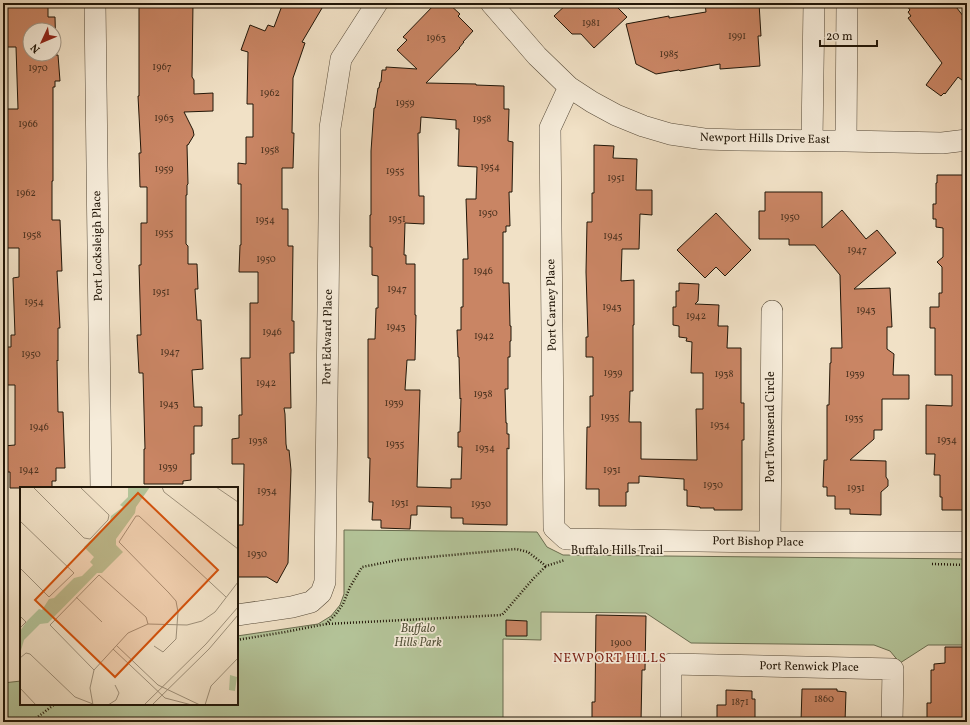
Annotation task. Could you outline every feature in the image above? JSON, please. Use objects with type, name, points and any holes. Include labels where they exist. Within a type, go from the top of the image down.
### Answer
[{"type":"street","name":"Port Locksleigh Place","points":[[95,3],[101,487]]},
{"type":"street","name":"Port Edward Place","points":[[238,615],[292,607],[311,602],[321,592],[325,582],[330,128],[341,59],[377,3]]},
{"type":"street","name":"Newport Hills Drive East","points":[[491,3],[537,56],[569,87],[616,115],[643,126],[670,134],[704,139],[737,140],[846,140],[942,143],[967,140]]},
{"type":"street","points":[[812,140],[814,3]]},
{"type":"street","points":[[846,140],[847,3]]},
{"type":"street","name":"Port Carney Place","points":[[554,528],[550,128],[569,87]]},
{"type":"street","name":"Port Townsend Circle","points":[[770,542],[772,311]]},
{"type":"street","name":"Port Bishop Place","points":[[554,528],[566,539],[770,542],[967,542]]},
{"type":"street","name":"Port Renwick Place","points":[[671,722],[671,664],[893,669],[892,722]]},
{"type":"path","points":[[238,640],[326,624],[502,615],[546,566],[528,552],[516,549],[398,560],[362,566],[350,587],[343,604],[326,624]]},
{"type":"path","name":"Buffalo Hills Trail","points":[[546,566],[569,559]]},
{"type":"path","points":[[929,564],[967,565]]},
{"type":"path","points":[[31,722],[54,705]]},
{"type":"green space","name":"Buffalo Hills Park","points":[[344,530],[537,532],[547,547],[563,555],[967,559],[967,645],[928,645],[900,663],[890,651],[874,645],[691,643],[646,613],[541,612],[541,640],[503,639],[503,722],[3,722],[3,683],[20,681],[20,705],[238,705],[238,636],[318,624],[331,616],[340,605],[344,594]]},
{"type":"building","points":[[4,3],[48,3],[48,17],[55,17],[55,22],[22,22],[22,62],[59,62],[60,81],[55,81],[55,87],[53,87],[52,220],[60,220],[62,271],[57,271],[60,328],[58,328],[58,361],[57,360],[58,412],[63,412],[65,468],[56,468],[56,481],[52,481],[52,487],[10,488],[10,472],[3,472],[3,446],[15,445],[15,385],[7,385],[7,380],[5,378],[4,347],[11,347],[11,335],[15,335],[13,278],[19,277],[19,248],[4,248],[3,114],[5,114],[5,109],[18,109],[16,47],[3,47]]},
{"type":"building","points":[[139,3],[193,3],[192,77],[194,80],[194,94],[213,93],[213,111],[184,112],[194,135],[187,145],[188,184],[186,195],[186,244],[188,246],[188,264],[197,264],[198,289],[195,289],[197,320],[201,320],[203,369],[192,370],[194,407],[202,407],[202,426],[194,426],[194,454],[191,454],[191,480],[183,481],[183,484],[144,484],[145,449],[143,373],[139,373],[137,335],[141,335],[139,265],[141,265],[141,223],[147,223],[147,187],[140,187],[139,153],[141,153],[138,96]]},
{"type":"building","points":[[283,3],[325,3],[302,42],[305,43],[293,78],[293,168],[282,168],[282,209],[288,209],[288,246],[293,246],[292,321],[294,321],[294,353],[290,353],[291,408],[284,408],[286,444],[287,450],[289,450],[291,470],[288,563],[277,583],[267,577],[238,577],[238,525],[243,525],[244,464],[232,464],[232,439],[239,438],[239,415],[242,415],[241,358],[250,358],[250,303],[258,303],[258,272],[239,272],[241,245],[241,184],[238,184],[238,163],[246,164],[246,137],[253,137],[253,104],[247,104],[248,52],[241,50],[250,25],[265,31],[268,25],[274,27]]},
{"type":"building","points":[[436,3],[448,3],[460,14],[458,16],[473,31],[463,42],[460,48],[426,83],[504,86],[504,109],[509,109],[508,141],[513,142],[512,192],[509,192],[510,226],[506,226],[506,232],[503,232],[503,283],[509,283],[511,326],[510,357],[508,357],[508,389],[505,389],[506,423],[507,434],[509,434],[509,449],[507,448],[507,525],[463,524],[463,518],[451,518],[451,507],[417,506],[417,515],[411,515],[410,529],[381,528],[381,520],[372,520],[373,502],[369,502],[370,458],[368,458],[368,339],[375,339],[376,308],[378,308],[378,276],[372,275],[372,247],[370,247],[371,151],[374,108],[378,88],[381,82],[382,70],[386,70],[386,67],[417,69],[397,50],[407,40],[403,37]],"holes":[[[421,117],[456,120],[456,129],[459,129],[458,166],[477,167],[476,199],[466,199],[468,259],[463,259],[463,307],[461,307],[461,330],[457,330],[460,399],[461,398],[460,432],[458,432],[458,447],[462,447],[461,479],[451,479],[451,488],[417,487],[420,390],[405,390],[407,360],[415,360],[415,264],[406,264],[406,255],[404,255],[405,223],[424,224],[424,196],[419,196],[418,133],[420,133]]]},
{"type":"building","points":[[568,3],[613,3],[627,17],[594,48],[581,34],[572,34],[554,16]]},
{"type":"building","points":[[705,3],[759,3],[761,36],[758,36],[760,66],[720,69],[720,64],[656,74],[636,64],[626,24],[669,16],[669,18],[706,12]]},
{"type":"building","points":[[905,3],[953,3],[967,21],[967,84],[958,77],[945,94],[944,93],[941,96],[926,85],[942,63],[908,18],[911,16],[908,12],[910,10]]},
{"type":"building","points":[[594,145],[614,146],[613,158],[637,159],[636,190],[652,190],[652,215],[640,214],[639,249],[622,249],[621,281],[634,280],[633,391],[630,391],[629,422],[641,422],[641,459],[697,460],[696,409],[703,409],[703,373],[691,373],[692,342],[686,341],[687,338],[679,337],[679,326],[673,325],[673,307],[676,307],[676,291],[679,291],[679,283],[699,284],[698,301],[695,304],[719,305],[718,326],[728,326],[727,348],[741,348],[741,403],[744,403],[744,440],[742,440],[742,510],[714,510],[714,508],[687,506],[687,490],[684,490],[684,479],[639,476],[639,483],[628,483],[628,492],[626,492],[626,506],[599,506],[599,489],[586,489],[587,427],[590,427],[590,396],[593,396],[593,357],[586,357],[586,337],[588,337],[586,272],[587,222],[592,222],[592,193],[594,193]]},
{"type":"building","points":[[937,175],[967,175],[967,510],[942,510],[942,497],[940,497],[940,475],[934,475],[935,454],[926,454],[926,405],[952,406],[952,375],[935,375],[935,328],[930,328],[930,307],[939,307],[939,293],[942,293],[942,267],[937,262],[943,257],[943,228],[936,227],[936,219],[933,219],[933,204],[936,204]]},
{"type":"building","points":[[765,192],[822,192],[822,228],[842,210],[866,239],[877,230],[896,253],[854,289],[890,288],[892,327],[887,327],[887,349],[894,354],[893,375],[909,375],[909,399],[882,399],[882,430],[874,430],[874,439],[850,460],[886,461],[886,477],[888,480],[888,486],[881,492],[881,515],[850,514],[850,509],[835,509],[835,496],[827,496],[827,487],[823,487],[824,460],[827,460],[827,405],[829,405],[831,348],[842,348],[840,275],[815,245],[789,245],[789,239],[759,239],[759,211],[765,211]]},
{"type":"building","points":[[716,213],[751,250],[725,276],[716,267],[705,278],[677,250]]},
{"type":"building","points":[[596,615],[646,616],[645,670],[642,670],[641,722],[592,722],[592,702],[595,702]]},
{"type":"building","points":[[506,620],[527,621],[527,636],[506,636]]},
{"type":"building","points":[[945,647],[967,647],[967,722],[927,722],[927,703],[931,703],[931,670],[934,670],[934,664],[945,663]]},
{"type":"building","points":[[802,689],[837,689],[837,691],[846,692],[845,722],[801,722]]},
{"type":"building","points":[[726,690],[752,691],[752,699],[755,699],[755,722],[717,722],[717,705],[726,705]]},
{"type":"district","name":"NEWPORT HILLS","points":[[610,659]]}]
